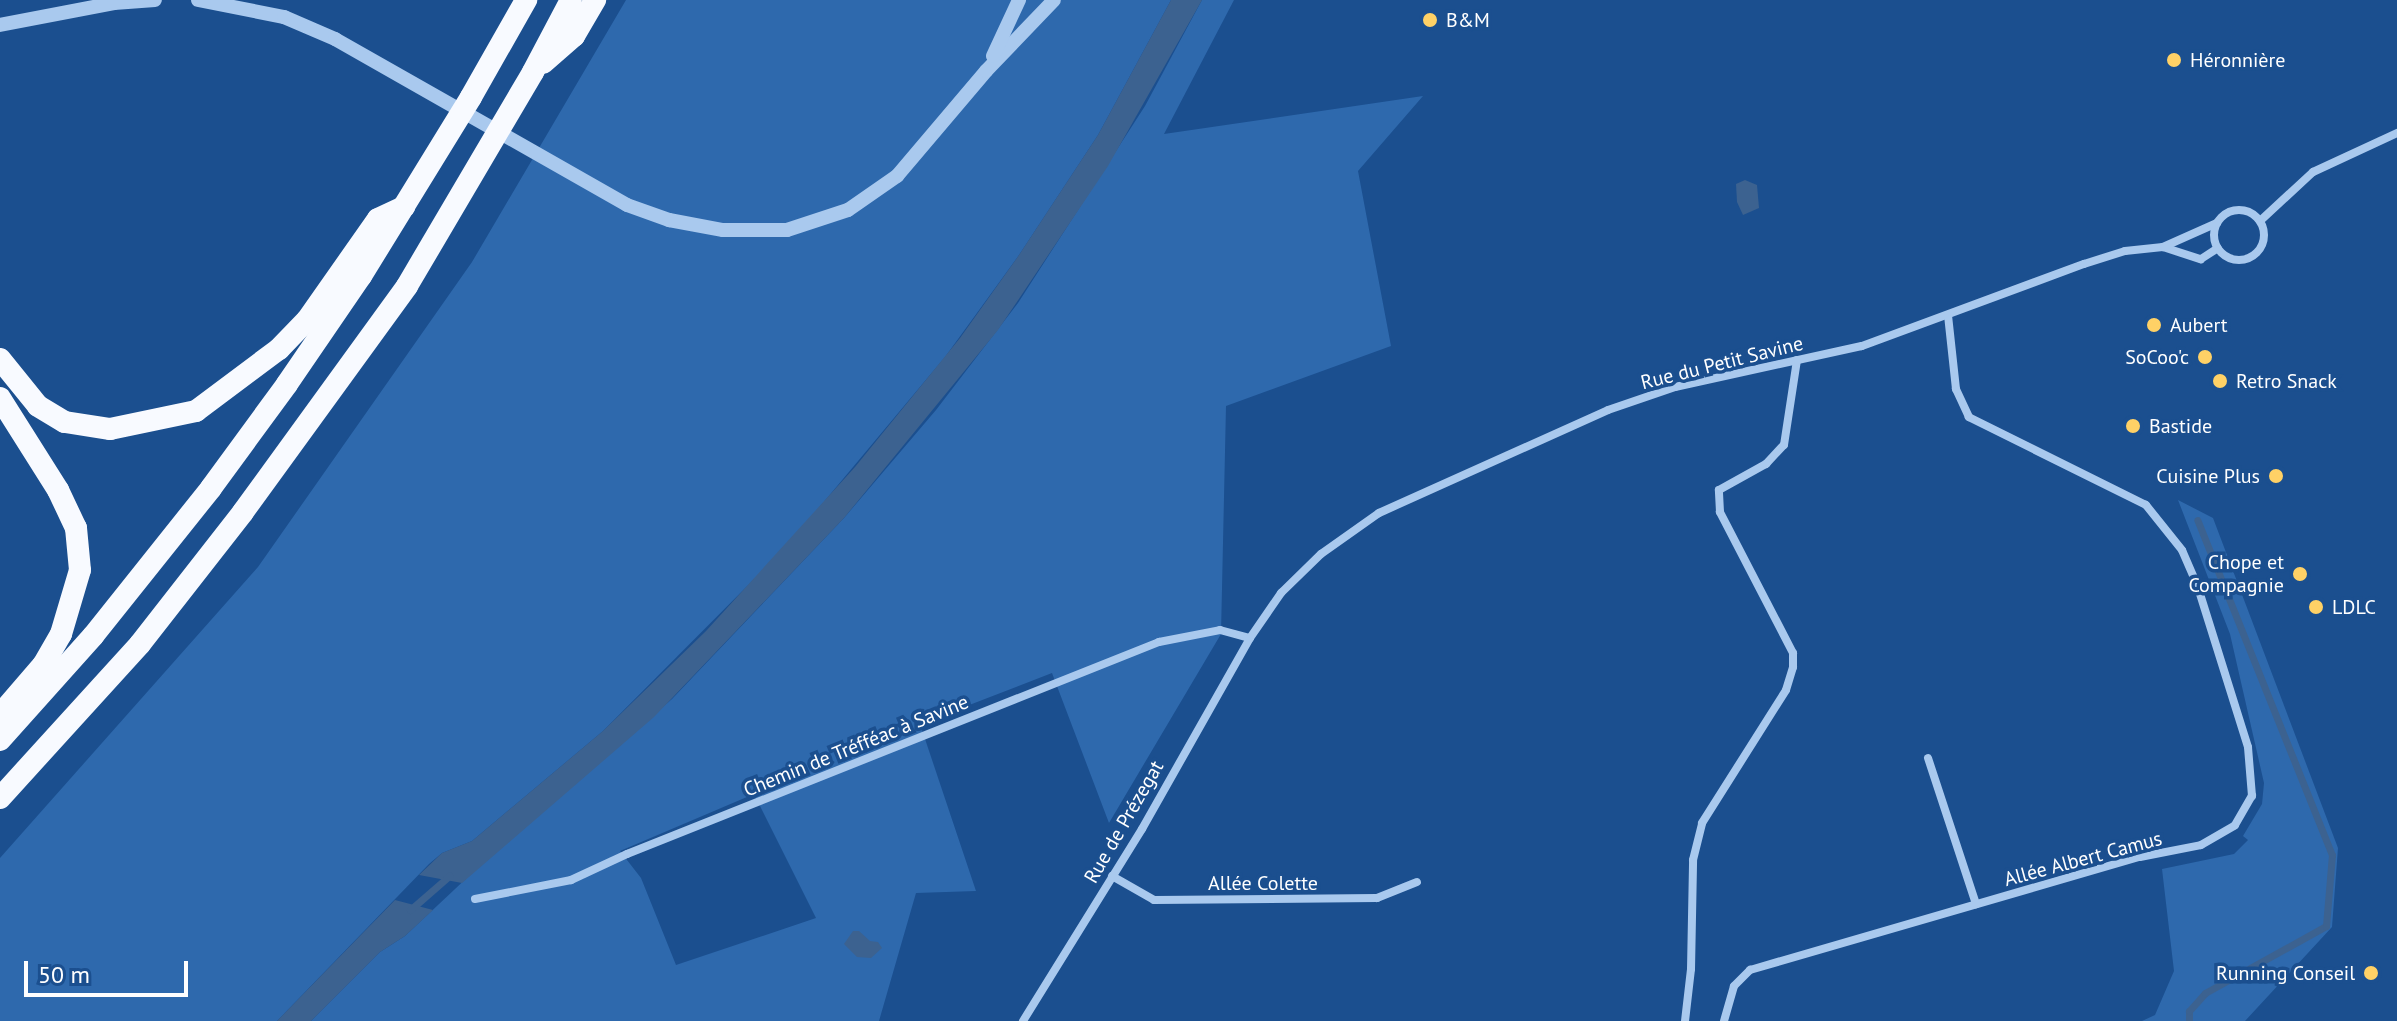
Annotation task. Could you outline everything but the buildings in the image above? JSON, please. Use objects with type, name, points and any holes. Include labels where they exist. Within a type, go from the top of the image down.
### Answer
[{"type":"highway","points":[[0,740],[93,636],[211,488],[345,300],[404,207],[526,0]]},
{"type":"highway","points":[[0,798],[140,644],[243,512],[407,286],[533,72],[571,0]]},
{"type":"highway","points":[[533,72],[574,36],[595,0]]},
{"type":"highway","points":[[0,359],[17,384],[38,406],[65,422],[110,429],[196,411],[279,349],[307,320],[378,219],[404,207]]},
{"type":"highway","points":[[0,398],[58,490],[76,528],[80,570],[61,634],[43,665],[0,715]]},
{"type":"street","points":[[0,25],[114,3],[155,0]]},
{"type":"street","points":[[198,0],[284,17],[335,39],[627,205],[669,220],[723,230],[787,230],[848,210],[897,176],[986,71],[1054,0]]},
{"type":"street","points":[[986,71],[1019,0]]},
{"type":"street","points":[[0,34],[40,19]]},
{"type":"street","points":[[2260,221],[2313,172],[2397,133]]},
{"type":"street","name":"Rue du Petit Savine","points":[[1250,638],[1281,593],[1321,554],[1379,513],[1608,410],[1675,387],[1862,346],[2125,251],[2163,247],[2217,223],[2227,213],[2236,210],[2245,211],[2260,221],[2265,237],[2260,250],[2250,258],[2232,259],[2218,248],[2201,259],[2163,247]]},
{"type":"street","points":[[2217,223],[2214,235],[2218,248]]},
{"type":"street","name":"Allée Albert Camus","points":[[1724,1021],[1734,986],[1750,970],[1816,954],[2140,857],[2201,845],[2219,837],[2246,811],[2252,796],[2248,747],[2198,587],[2182,550],[2146,505],[1969,417],[1956,389],[1948,315]]},
{"type":"street","points":[[1685,1021],[1691,969],[1693,860],[1702,823],[1786,690],[1793,667],[1793,653],[1720,512],[1719,490],[1766,464],[1784,445],[1797,360]]},
{"type":"street","name":"Chemin de Tréfféac à Savine","points":[[475,899],[571,880],[627,854],[1159,642],[1220,630],[1250,638]]},
{"type":"street","name":"Rue de Prézegat","points":[[1023,1021],[1112,876],[1250,638]]},
{"type":"street","points":[[1928,758],[1976,904]]},
{"type":"street","name":"Allée Colette","points":[[1112,876],[1154,900],[1377,898],[1417,882]]},
{"type":"shaded area","points":[[626,0],[1171,0],[1098,135],[1019,255],[945,357],[787,546],[603,731],[472,841],[442,853],[429,864],[277,1021],[0,1021],[0,858],[258,567],[472,262]]},
{"type":"shaded area","points":[[1171,0],[1202,0],[1108,166],[998,330],[844,518],[654,717],[462,883],[419,875],[442,853],[472,841],[603,731],[706,631],[855,467],[960,338],[1019,255],[1098,135]]},
{"type":"shaded area","points":[[1202,0],[1234,0],[1164,134],[1423,96],[1358,171],[1391,346],[1226,406],[1221,634],[1109,823],[1052,673],[920,724],[976,891],[916,893],[879,1021],[311,1021],[380,952],[405,936],[488,858],[672,699],[844,518],[936,410],[1018,303],[1145,106]],"holes":[[[754,794],[816,918],[676,965],[641,878],[620,851]]]},
{"type":"shaded area","points":[[1745,180],[1757,185],[1759,208],[1743,215],[1737,202],[1736,184]]},
{"type":"shaded area","points":[[2178,500],[2213,518],[2338,848],[2332,927],[2245,1021],[2142,1021],[2155,1015],[2174,971],[2162,869],[2234,854],[2248,840],[2243,836],[2262,804],[2264,783],[2230,634]]},
{"type":"shaded area","points":[[395,900],[433,910],[405,936],[380,952],[311,1021],[277,1021]]},
{"type":"shaded area","points":[[853,931],[859,931],[870,941],[878,942],[882,948],[871,958],[857,957],[844,944]]},
{"type":"waterway","points":[[2189,1021],[2189,1011],[2205,993],[2326,926],[2332,855],[2197,520]]},
{"type":"waterway","points":[[410,910],[449,876]]},
{"type":"place","name":"B&M","points":[[1430,20]]},
{"type":"place","name":"Héronnière","points":[[2174,60]]},
{"type":"place","name":"Aubert","points":[[2154,325]]},
{"type":"place","name":"SoCoo'c","points":[[2205,357]]},
{"type":"place","name":"Retro Snack","points":[[2220,381]]},
{"type":"place","name":"Bastide","points":[[2133,426]]},
{"type":"place","name":"Cuisine Plus","points":[[2276,476]]},
{"type":"place","name":"Chope et Compagnie","points":[[2300,574]]},
{"type":"place","name":"LDLC","points":[[2316,607]]},
{"type":"place","name":"Running Conseil","points":[[2371,973]]}]
